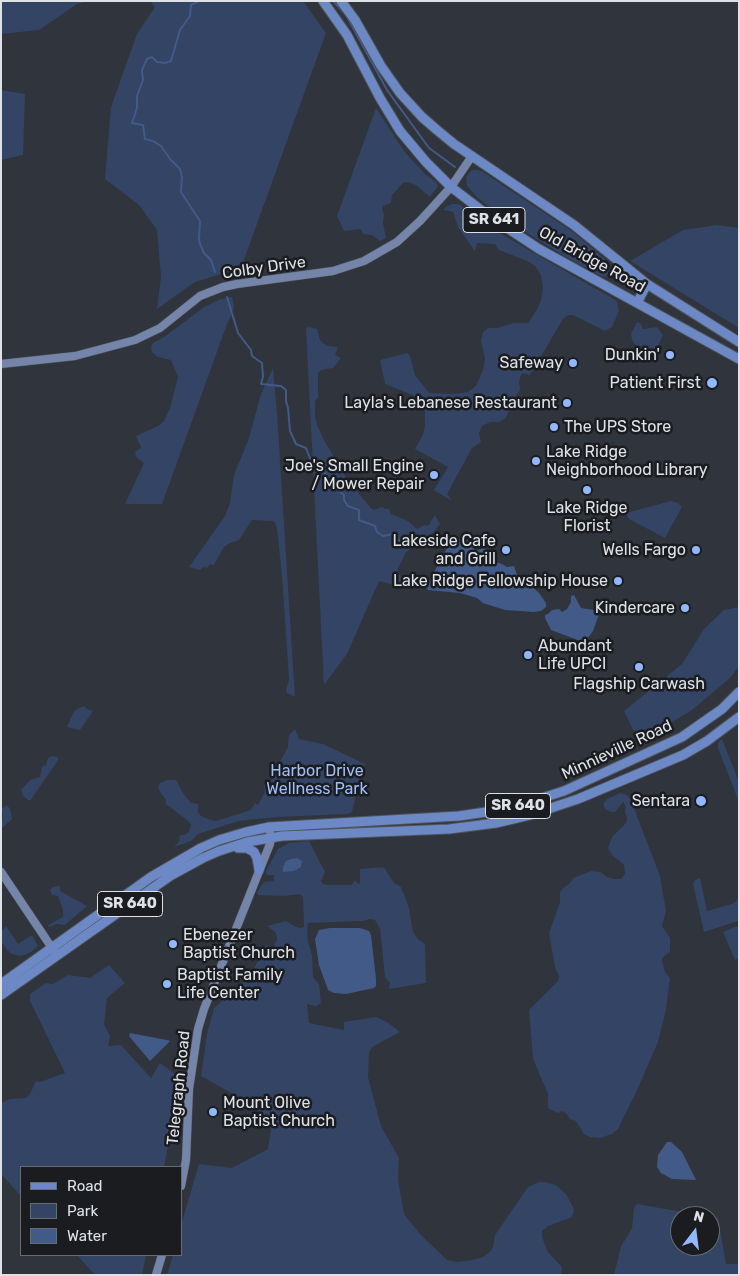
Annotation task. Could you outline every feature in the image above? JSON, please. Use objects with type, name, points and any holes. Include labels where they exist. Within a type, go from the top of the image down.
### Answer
[{"type":"main road","name":"Old Bridge Road","points":[[323,1],[347,35],[380,98],[400,131],[426,162],[451,187],[489,216],[539,249],[739,359]]},
{"type":"main road","name":"Old Bridge Road","points":[[341,1],[355,20],[390,80],[408,103],[437,130],[574,225],[647,284],[739,342]]},
{"type":"main road","points":[[637,303],[647,284]]},
{"type":"main road","name":"Minnieville Road","points":[[1,995],[129,892],[168,866],[219,840],[269,827],[459,816],[520,805],[564,791],[682,738],[722,709],[739,692]]},
{"type":"main road","name":"Minnieville Road","points":[[1,984],[181,870],[203,858],[228,848],[271,837],[449,829],[482,825],[530,815],[578,799],[684,755],[707,741],[739,717]]},
{"type":"main road","points":[[271,837],[275,832],[281,830],[382,825],[414,819]]},
{"type":"main road","points":[[228,848],[252,850],[257,858],[259,870]]},
{"type":"street","name":"Colby Drive","points":[[1,364],[75,356],[135,340],[160,328],[200,296],[228,285],[311,275],[350,266],[374,256],[397,242],[420,222],[451,187],[472,156]]},
{"type":"street","points":[[269,827],[271,837]]},
{"type":"street","name":"Telegraph Road","points":[[182,1181],[186,1160],[190,1080],[198,1029],[271,837]]},
{"type":"street","points":[[1,872],[54,952]]},
{"type":"street","points":[[156,1275],[162,1256]]},
{"type":"green space","points":[[1,1],[88,1],[77,4],[39,30],[1,34]]},
{"type":"green space","points":[[150,1],[303,1],[326,33],[241,268],[195,282],[157,309],[161,277],[157,230],[139,205],[105,179],[111,107],[137,34],[155,7]]},
{"type":"green space","points":[[1,90],[25,94],[23,155],[1,160]]},
{"type":"green space","points":[[376,108],[404,151],[438,186],[430,197],[416,185],[407,182],[403,183],[392,195],[391,203],[383,206],[383,223],[386,238],[380,241],[372,235],[364,234],[360,229],[344,231],[337,216]]},
{"type":"green space","points":[[472,170],[483,172],[573,232],[604,258],[608,267],[608,275],[606,277],[601,276],[564,256],[502,217],[477,197],[467,186],[466,177]]},
{"type":"green space","points":[[452,204],[459,204],[489,227],[617,301],[619,311],[612,327],[605,331],[573,315],[568,315],[563,319],[530,375],[523,373],[521,375],[519,382],[520,390],[513,400],[506,418],[482,426],[479,433],[481,442],[472,448],[447,494],[452,501],[434,490],[448,467],[415,449],[422,437],[425,426],[425,410],[415,396],[385,384],[380,360],[407,353],[410,356],[415,375],[429,393],[453,394],[468,392],[476,386],[483,370],[485,359],[481,341],[483,332],[488,328],[498,328],[513,323],[528,323],[538,308],[543,288],[541,275],[535,266],[527,261],[499,250],[495,244],[477,243],[475,251],[458,227],[453,212],[443,210]]},
{"type":"green space","points":[[717,225],[739,228],[739,328],[630,261],[683,230]]},
{"type":"green space","points":[[232,297],[234,306],[231,316],[162,504],[125,504],[144,463],[136,457],[135,452],[141,448],[136,436],[158,426],[164,421],[170,408],[178,377],[171,360],[158,357],[152,352],[153,343],[204,307],[221,299]]},
{"type":"green space","points":[[637,322],[641,324],[643,329],[657,327],[663,335],[655,353],[652,355],[645,351],[644,345],[637,347],[632,340],[631,334]]},
{"type":"green space","points":[[306,328],[317,329],[320,340],[323,343],[328,346],[338,347],[335,355],[341,358],[333,368],[321,370],[318,373],[318,398],[315,401],[315,416],[325,442],[349,482],[374,510],[382,507],[389,509],[391,514],[408,521],[417,529],[424,525],[428,526],[435,515],[440,524],[433,533],[406,552],[397,571],[403,580],[405,588],[379,581],[347,654],[324,685]]},
{"type":"green space","points":[[273,368],[295,697],[287,693],[286,690],[289,680],[287,648],[282,576],[275,523],[273,521],[252,520],[239,540],[223,548],[214,565],[210,564],[207,568],[203,567],[200,570],[189,567],[225,516],[230,503],[234,475],[249,438],[261,394]]},
{"type":"green space","points":[[671,501],[678,503],[682,507],[665,538],[629,519],[626,515],[626,513]]},
{"type":"green space","points":[[739,607],[739,666],[730,678],[692,710],[646,738],[633,730],[624,711],[682,664],[704,629],[724,610]]},
{"type":"green space","points":[[84,706],[93,711],[80,730],[67,727],[73,713]]},
{"type":"green space","name":"Harbor Drive Wellness Park","points":[[295,729],[299,739],[323,744],[365,764],[359,780],[352,812],[348,814],[276,817],[239,821],[198,834],[191,841],[174,847],[179,842],[180,835],[185,835],[189,832],[191,825],[166,804],[166,800],[158,787],[160,783],[167,780],[176,780],[191,803],[198,804],[198,812],[201,816],[211,820],[216,821],[251,810],[255,803],[258,805],[265,792],[264,785],[271,781],[276,773],[277,767],[288,747],[289,735]]},
{"type":"green space","points":[[722,739],[739,782],[739,802],[718,748],[718,743]]},
{"type":"green space","points":[[52,756],[58,757],[58,760],[30,801],[23,796],[21,790],[30,780],[40,777],[42,767],[46,765],[48,758]]},
{"type":"green space","points":[[620,793],[630,798],[660,876],[666,911],[662,926],[670,938],[670,952],[663,957],[662,961],[665,972],[670,978],[666,1009],[658,1042],[638,1088],[618,1129],[612,1134],[600,1138],[584,1134],[576,1121],[570,1119],[566,1113],[562,1111],[558,1113],[548,1108],[548,1094],[533,1059],[529,1010],[558,981],[559,976],[555,967],[549,933],[560,902],[562,889],[573,878],[591,871],[600,872],[614,879],[621,879],[625,874],[624,865],[612,855],[608,848],[612,837],[626,823],[626,807],[623,802],[615,812],[612,812],[606,810],[603,804],[607,799]]},
{"type":"green space","points":[[7,805],[12,819],[1,829],[3,815],[1,809]]},
{"type":"green space","points":[[309,841],[325,872],[321,881],[323,884],[352,885],[355,880],[358,884],[360,883],[360,869],[383,867],[394,883],[401,887],[409,908],[413,932],[425,944],[426,983],[389,989],[390,983],[385,977],[380,929],[375,920],[308,923],[308,942],[312,955],[313,977],[319,984],[321,1003],[316,1006],[307,1004],[309,1023],[344,1030],[344,1022],[376,1017],[387,1022],[400,1032],[372,1047],[369,1053],[368,1077],[381,1126],[399,1158],[398,1180],[404,1214],[420,1234],[447,1260],[457,1262],[472,1260],[483,1257],[491,1251],[495,1235],[528,1187],[539,1182],[556,1185],[566,1194],[574,1211],[572,1217],[548,1226],[542,1231],[542,1237],[548,1252],[562,1267],[561,1275],[167,1275],[173,1256],[182,1256],[182,1222],[199,1164],[232,1168],[268,1149],[272,1123],[249,1103],[201,1076],[207,1034],[214,1008],[250,976],[266,945],[273,947],[277,940],[276,933],[267,926],[286,921],[296,927],[304,927],[303,897],[299,894],[284,896],[258,895],[257,892],[264,882],[274,881],[274,875],[267,875],[266,871],[278,849],[289,843]]},
{"type":"green space","points":[[700,878],[707,911],[735,903],[739,896],[739,923],[738,921],[704,932],[693,884],[695,880]]},
{"type":"green space","points":[[60,886],[60,891],[87,906],[65,925],[57,924],[49,927],[48,925],[63,917],[63,910],[58,896],[52,895],[50,890],[53,887]]},
{"type":"green space","points":[[6,926],[18,944],[32,935],[38,946],[25,955],[19,956],[10,953],[1,942],[1,932]]},
{"type":"green space","points":[[737,926],[739,931],[739,958],[735,960],[723,932]]},
{"type":"green space","points":[[109,965],[125,983],[107,998],[104,1024],[110,1036],[108,1046],[121,1045],[151,1078],[160,1063],[181,1078],[164,1166],[20,1166],[20,1195],[1,1174],[1,1103],[10,1099],[26,1098],[36,1081],[40,1082],[65,1073],[30,1001],[30,994],[46,983],[53,984],[68,975],[90,978]]},
{"type":"green space","points":[[637,1204],[670,1210],[670,1256],[720,1256],[720,1230],[726,1264],[739,1264],[739,1275],[614,1275],[621,1246],[632,1228],[634,1208]]},
{"type":"green space","points":[[78,1256],[146,1256],[142,1275],[95,1275]]},
{"type":"water","points":[[453,537],[463,538],[475,544],[474,549],[476,551],[485,547],[492,562],[500,563],[507,567],[514,566],[517,575],[539,593],[546,603],[546,607],[541,611],[534,612],[505,610],[460,593],[428,590],[426,587]]},
{"type":"water","points":[[574,595],[581,608],[594,610],[599,614],[593,631],[585,642],[551,630],[545,618],[545,615],[552,610],[559,609],[562,612],[567,609],[571,602],[571,596]]},
{"type":"water","points":[[297,858],[302,861],[301,867],[294,871],[283,872],[286,861]]},
{"type":"water","points":[[360,928],[369,931],[376,979],[376,986],[374,988],[346,994],[334,993],[328,990],[319,965],[315,939],[319,930]]},
{"type":"water","points":[[130,1033],[170,1041],[150,1061],[129,1036]]},
{"type":"water","points":[[667,1142],[671,1142],[682,1152],[696,1180],[672,1179],[661,1173],[657,1167],[658,1155]]},
{"type":"waterway","points":[[199,1],[191,5],[190,16],[180,30],[171,61],[165,63],[157,62],[152,57],[147,59],[142,70],[143,80],[137,96],[137,108],[132,123],[143,125],[145,139],[161,146],[180,169],[182,177],[181,192],[200,221],[200,244],[204,253],[211,260],[215,272]]},
{"type":"waterway","points":[[333,1],[346,15],[387,90],[429,148],[455,167]]},
{"type":"waterway","points":[[227,297],[238,333],[251,350],[252,356],[262,363],[263,377],[261,384],[281,386],[286,390],[290,431],[296,444],[306,448],[311,461],[321,466],[332,485],[344,495],[344,500],[348,506],[359,510],[359,520],[375,526],[377,532],[383,536],[393,534],[401,542]]},
{"type":"place","name":"Dunkin'","points":[[670,355]]},
{"type":"place","name":"Safeway","points":[[573,363]]},
{"type":"place","name":"Patient First","points":[[712,383]]},
{"type":"place","name":"Layla's Lebanese Restaurant","points":[[567,403]]},
{"type":"place","name":"The UPS Store","points":[[554,427]]},
{"type":"place","name":"Lake Ridge Neighborhood Library","points":[[536,461]]},
{"type":"place","name":"Joe's Small Engine / Mower Repair","points":[[434,475]]},
{"type":"place","name":"Lake Ridge Florist","points":[[587,490]]},
{"type":"place","name":"Lakeside Cafe and Grill","points":[[506,550]]},
{"type":"place","name":"Wells Fargo","points":[[696,550]]},
{"type":"place","name":"Lake Ridge Fellowship House","points":[[618,581]]},
{"type":"place","name":"Kindercare","points":[[685,608]]},
{"type":"place","name":"Abundant Life UPCI","points":[[528,655]]},
{"type":"place","name":"Flagship Carwash","points":[[639,667]]},
{"type":"place","name":"Sentara","points":[[701,801]]},
{"type":"place","name":"Ebenezer Baptist Church","points":[[173,944]]},
{"type":"place","name":"Baptist Family Life Center","points":[[167,984]]},
{"type":"place","name":"Mount Olive Baptist Church","points":[[213,1112]]}]
